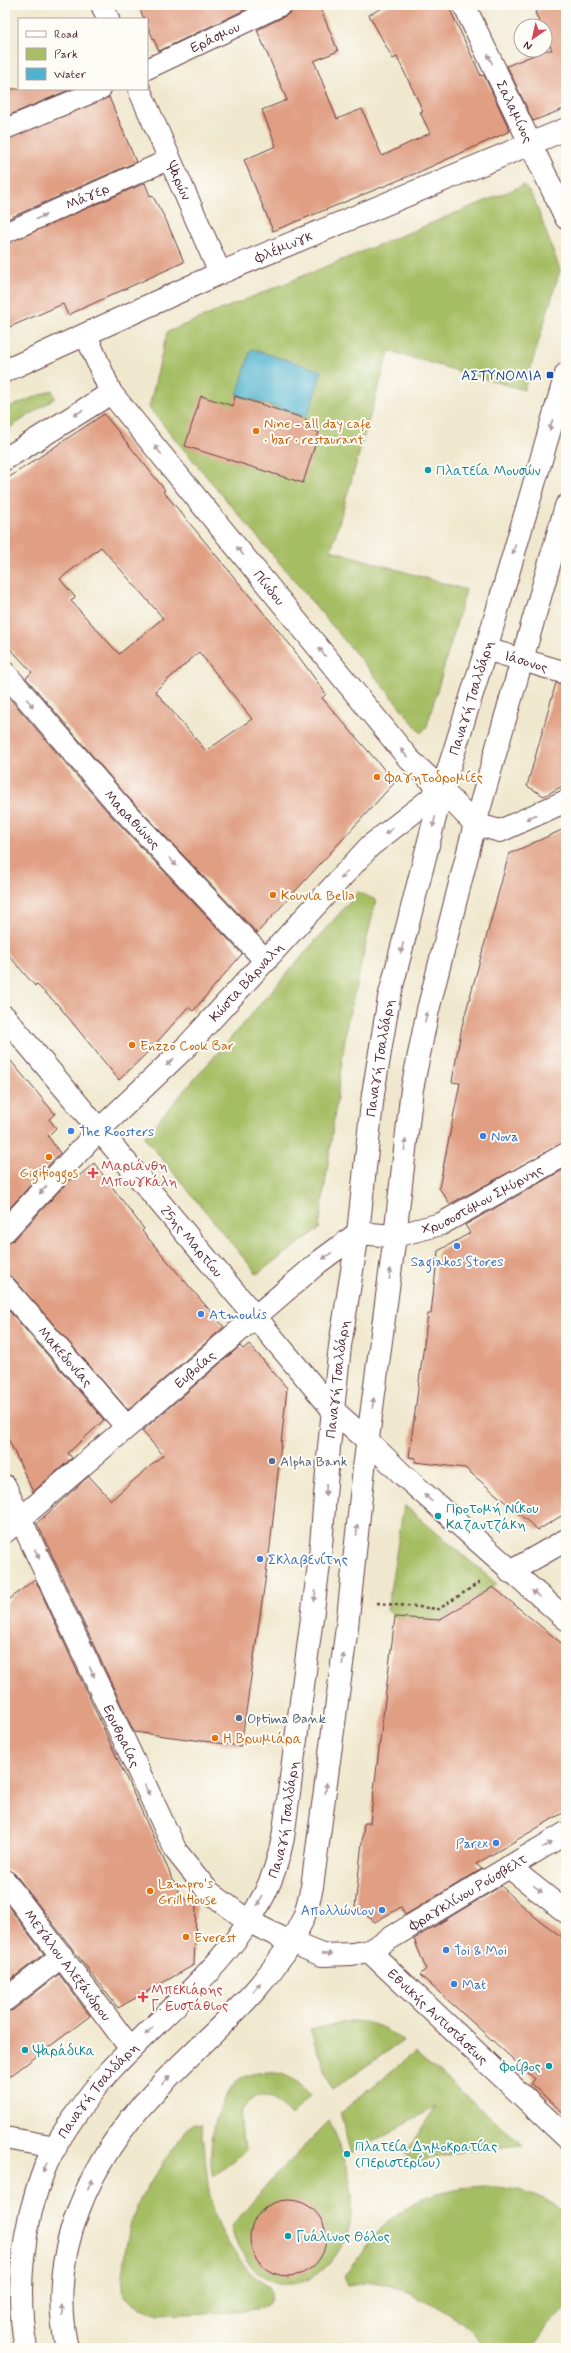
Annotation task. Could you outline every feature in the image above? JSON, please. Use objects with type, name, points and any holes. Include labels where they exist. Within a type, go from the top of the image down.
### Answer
[{"type":"street","points":[[102,5],[108,18]]},
{"type":"street","name":"Σαλαμίνος","points":[[464,5],[566,218]]},
{"type":"street","name":"Ψαρών","points":[[139,90],[220,272]]},
{"type":"street","name":"Φλέμινγκ","points":[[5,371],[220,272],[532,145],[566,129]]},
{"type":"street","name":"Πίνδου","points":[[86,335],[111,393],[409,759],[475,824]]},
{"type":"street","name":"Παναγή Τσαλδάρη","points":[[26,2348],[23,2332],[22,2295],[28,2221],[44,2169],[56,2147],[107,2074],[209,1971],[248,1921],[265,1893],[275,1869],[283,1838],[320,1557],[340,1346],[358,1233],[374,1094],[388,1005],[442,790],[486,649],[566,374]]},
{"type":"street","points":[[5,458],[111,393]]},
{"type":"street","points":[[67,2348],[62,2326],[62,2274],[70,2231],[83,2198],[106,2154],[127,2123],[155,2090],[245,2001],[271,1971],[302,1920],[312,1886],[350,1601],[368,1441],[395,1236],[411,1097],[420,1046],[475,824],[524,659],[566,506]]},
{"type":"street","name":"Ιάσονος","points":[[486,649],[524,659],[566,673]]},
{"type":"street","name":"Μαραθώνος","points":[[5,673],[116,802],[266,960]]},
{"type":"street","name":"Κώστα Βάρναλη","points":[[5,1231],[98,1130],[188,1045],[370,846],[442,790]]},
{"type":"street","points":[[475,824],[500,831],[566,801]]},
{"type":"street","name":"25ης Μαρτίου","points":[[5,1017],[333,1410],[507,1569],[566,1619]]},
{"type":"street","name":"Χρυσοστόμου Σμύρνης","points":[[395,1236],[441,1224],[566,1154]]},
{"type":"street","points":[[358,1233],[395,1236]]},
{"type":"street","name":"Ευβοίας","points":[[12,1526],[126,1426],[319,1262],[358,1233]]},
{"type":"street","name":"Μακεδονίας","points":[[5,1287],[126,1426]]},
{"type":"street","name":"Ερυθραίας","points":[[5,1486],[12,1526],[176,1851],[208,1891],[248,1921],[290,1942]]},
{"type":"street","points":[[507,1569],[566,1540]]},
{"type":"street","name":"Φραγκλίνου Ρούσβελτ","points":[[369,1951],[566,1833]]},
{"type":"street","points":[[509,1867],[566,1912]]},
{"type":"street","name":"Μεγάλου Αλεξάνδρου","points":[[5,1881],[131,2049]]},
{"type":"street","points":[[290,1942],[322,1955],[369,1951]]},
{"type":"street","name":"Εθνικής Αντιστάσεως","points":[[369,1951],[566,2137]]},
{"type":"street","points":[[5,2000],[62,1956]]},
{"type":"street","points":[[5,2138],[56,2147]]},
{"type":"lane","name":"Εράσμου","points":[[148,69],[282,5]]},
{"type":"lane","points":[[5,129],[98,90]]},
{"type":"lane","name":"Μάγερ","points":[[5,233],[170,159]]},
{"type":"path","points":[[350,1601],[439,1609],[507,1569]]},
{"type":"green space","points":[[524,185],[534,199],[560,270],[524,390],[389,351],[331,550],[466,590],[427,726],[421,733],[149,408],[167,332]]},
{"type":"green space","points":[[52,390],[55,398],[5,431],[5,409]]},
{"type":"green space","points":[[358,892],[376,900],[347,1024],[319,1229],[257,1274],[144,1137]]},
{"type":"green space","points":[[404,1505],[497,1584],[439,1620],[395,1617],[387,1610]]},
{"type":"green space","points":[[351,2021],[379,2026],[391,2032],[403,2041],[332,2089],[310,2030]]},
{"type":"green space","points":[[415,2052],[523,2145],[462,2151],[419,2163],[405,2154],[436,2106],[351,2154],[340,2113]]},
{"type":"green space","points":[[267,2072],[281,2074],[292,2078],[310,2096],[291,2116],[279,2104],[264,2096],[254,2098],[249,2102],[242,2111],[240,2117],[241,2134],[247,2150],[213,2177],[211,2166],[212,2140],[219,2112],[224,2100],[230,2089],[244,2077],[252,2074]]},
{"type":"green space","points":[[329,2121],[344,2158],[351,2186],[351,2218],[345,2239],[334,2258],[320,2272],[303,2282],[284,2284],[266,2278],[248,2262],[242,2254],[235,2240],[232,2226],[269,2182]]},
{"type":"green space","points":[[195,2124],[202,2125],[208,2185],[220,2228],[228,2243],[245,2267],[270,2289],[270,2302],[262,2308],[235,2312],[159,2315],[140,2309],[124,2297],[123,2275],[128,2236],[139,2202],[149,2183],[186,2130]]},
{"type":"green space","points":[[485,2186],[518,2190],[538,2196],[548,2201],[566,2214],[566,2307],[549,2324],[532,2348],[484,2348],[477,2337],[465,2326],[435,2306],[418,2297],[386,2285],[373,2282],[348,2286],[344,2277],[372,2238],[402,2210],[437,2193],[459,2188]]},
{"type":"water","points":[[251,349],[322,371],[307,417],[237,395]]},
{"type":"building","points":[[138,5],[255,5],[159,51],[148,27],[148,18],[144,18]]},
{"type":"building","points":[[293,5],[319,5],[338,51],[314,61],[337,119],[362,109],[382,156],[430,133],[420,112],[423,111],[397,57],[393,59],[369,15],[388,5],[448,5],[481,76],[484,75],[510,131],[419,172],[273,231],[244,160],[276,146],[262,110],[287,100],[257,30],[287,15],[292,11]]},
{"type":"building","points":[[550,5],[566,5],[566,108],[533,121],[507,66],[526,58],[553,58],[553,18],[538,18],[535,12]]},
{"type":"building","points":[[5,89],[69,90],[5,117]]},
{"type":"building","points":[[109,97],[136,162],[5,220],[5,140]]},
{"type":"building","points":[[145,183],[150,196],[152,195],[166,220],[184,262],[68,315],[63,304],[5,329],[5,244]]},
{"type":"building","points":[[201,396],[233,406],[235,396],[306,419],[304,428],[319,432],[303,483],[185,446]]},
{"type":"building","points":[[104,414],[165,490],[163,491],[291,646],[326,694],[322,698],[395,782],[257,933],[125,794],[26,678],[32,672],[5,643],[5,480]],"holes":[[[101,547],[163,618],[119,654],[71,601],[75,597],[60,579]],[[199,652],[252,719],[206,751],[155,691]]]},
{"type":"building","points":[[556,683],[566,685],[566,784],[544,796],[527,786]]},
{"type":"building","points":[[7,695],[107,811],[242,954],[193,1011],[188,1007],[152,1048],[119,1080],[58,1005],[36,984],[35,986],[5,951],[5,697]]},
{"type":"building","points":[[566,828],[566,1142],[450,1204],[439,1188],[460,1083],[452,1082],[462,1026],[509,854]]},
{"type":"building","points":[[5,1054],[55,1114],[49,1119],[56,1128],[48,1136],[60,1153],[5,1213]]},
{"type":"building","points":[[94,1163],[144,1229],[142,1231],[224,1327],[128,1410],[14,1279],[5,1275],[5,1243],[14,1240],[75,1174],[78,1177]]},
{"type":"building","points":[[566,1168],[566,1513],[538,1530],[465,1468],[415,1462],[416,1458],[409,1457],[428,1314],[431,1314],[438,1251],[470,1233],[465,1225]]},
{"type":"building","points":[[5,1306],[104,1420],[68,1453],[72,1458],[33,1492],[5,1432]]},
{"type":"building","points":[[249,1344],[287,1388],[270,1547],[241,1746],[134,1732],[37,1523],[89,1476],[111,1500],[163,1455],[142,1431],[240,1346],[243,1349]]},
{"type":"building","points":[[35,1579],[180,1895],[196,1906],[194,1965],[118,2008],[15,1874],[5,1869],[5,1603]]},
{"type":"building","points":[[493,1587],[566,1647],[566,1811],[476,1864],[482,1869],[405,1915],[401,1907],[375,1922],[355,1907],[364,1823],[370,1823],[395,1617],[439,1620]]},
{"type":"building","points":[[501,1886],[535,1917],[566,1940],[566,2115],[531,2084],[535,2079],[420,1975],[426,1969],[414,1939]]},
{"type":"building","points":[[5,1902],[44,1954],[5,1984]]},
{"type":"building","name":"Ψαράδικα","points":[[59,1974],[90,2016],[5,2080],[5,2012],[13,2010]]},
{"type":"building","name":"Γυάλινος Θόλος","points":[[288,2200],[303,2203],[315,2211],[323,2223],[326,2238],[323,2253],[315,2265],[303,2273],[288,2276],[273,2273],[261,2265],[253,2253],[250,2238],[253,2223],[261,2211],[273,2203]]},
{"type":"place","name":"ΑΣΤΥΝΟΜΙΑ","points":[[550,375]]},
{"type":"place","name":"Nine - all day cafe · bar · restaurant","points":[[256,431]]},
{"type":"place","name":"Πλατεία Μουσών","points":[[428,470]]},
{"type":"place","name":"Φαγητοδρομίες","points":[[377,777]]},
{"type":"place","name":"Κουνια Bella","points":[[273,895]]},
{"type":"place","name":"Enzzo Cook Bar","points":[[132,1045]]},
{"type":"place","name":"The Roοsters","points":[[71,1131]]},
{"type":"place","name":"Nova","points":[[483,1136]]},
{"type":"place","name":"Gigifioggos","points":[[49,1157]]},
{"type":"place","name":"Μαριάνθη Μπουγκάλη","points":[[93,1173]]},
{"type":"place","name":"Sagiakos Stores","points":[[457,1246]]},
{"type":"place","name":"Atmoulis","points":[[201,1314]]},
{"type":"place","name":"Alpha Bank","points":[[272,1461]]},
{"type":"place","name":"Προτομή Νίκου Καζαντζάκη","points":[[438,1516]]},
{"type":"place","name":"Σκλαβενίτης","points":[[260,1559]]},
{"type":"place","name":"Optima Bank","points":[[239,1718]]},
{"type":"place","name":"Η Βρωμιάρα","points":[[215,1738]]},
{"type":"place","name":"Parex","points":[[496,1843]]},
{"type":"place","name":"Lampro's Grill House","points":[[150,1891]]},
{"type":"place","name":"Απολλώνιον","points":[[382,1910]]},
{"type":"place","name":"Everest","points":[[186,1937]]},
{"type":"place","name":"Toi & Moi","points":[[446,1950]]},
{"type":"place","name":"Mat","points":[[454,1984]]},
{"type":"place","name":"Μπεκιάρης Γ. Ευστάθιος","points":[[143,1997]]},
{"type":"place","name":"Ψαράδικα","points":[[25,2050]]},
{"type":"place","name":"Φοίβος","points":[[549,2066]]},
{"type":"place","name":"Πλατεία Δημοκρατίας (Περιστερίου)","points":[[347,2154]]},
{"type":"place","name":"Γυάλινος Θόλος","points":[[288,2236]]}]
